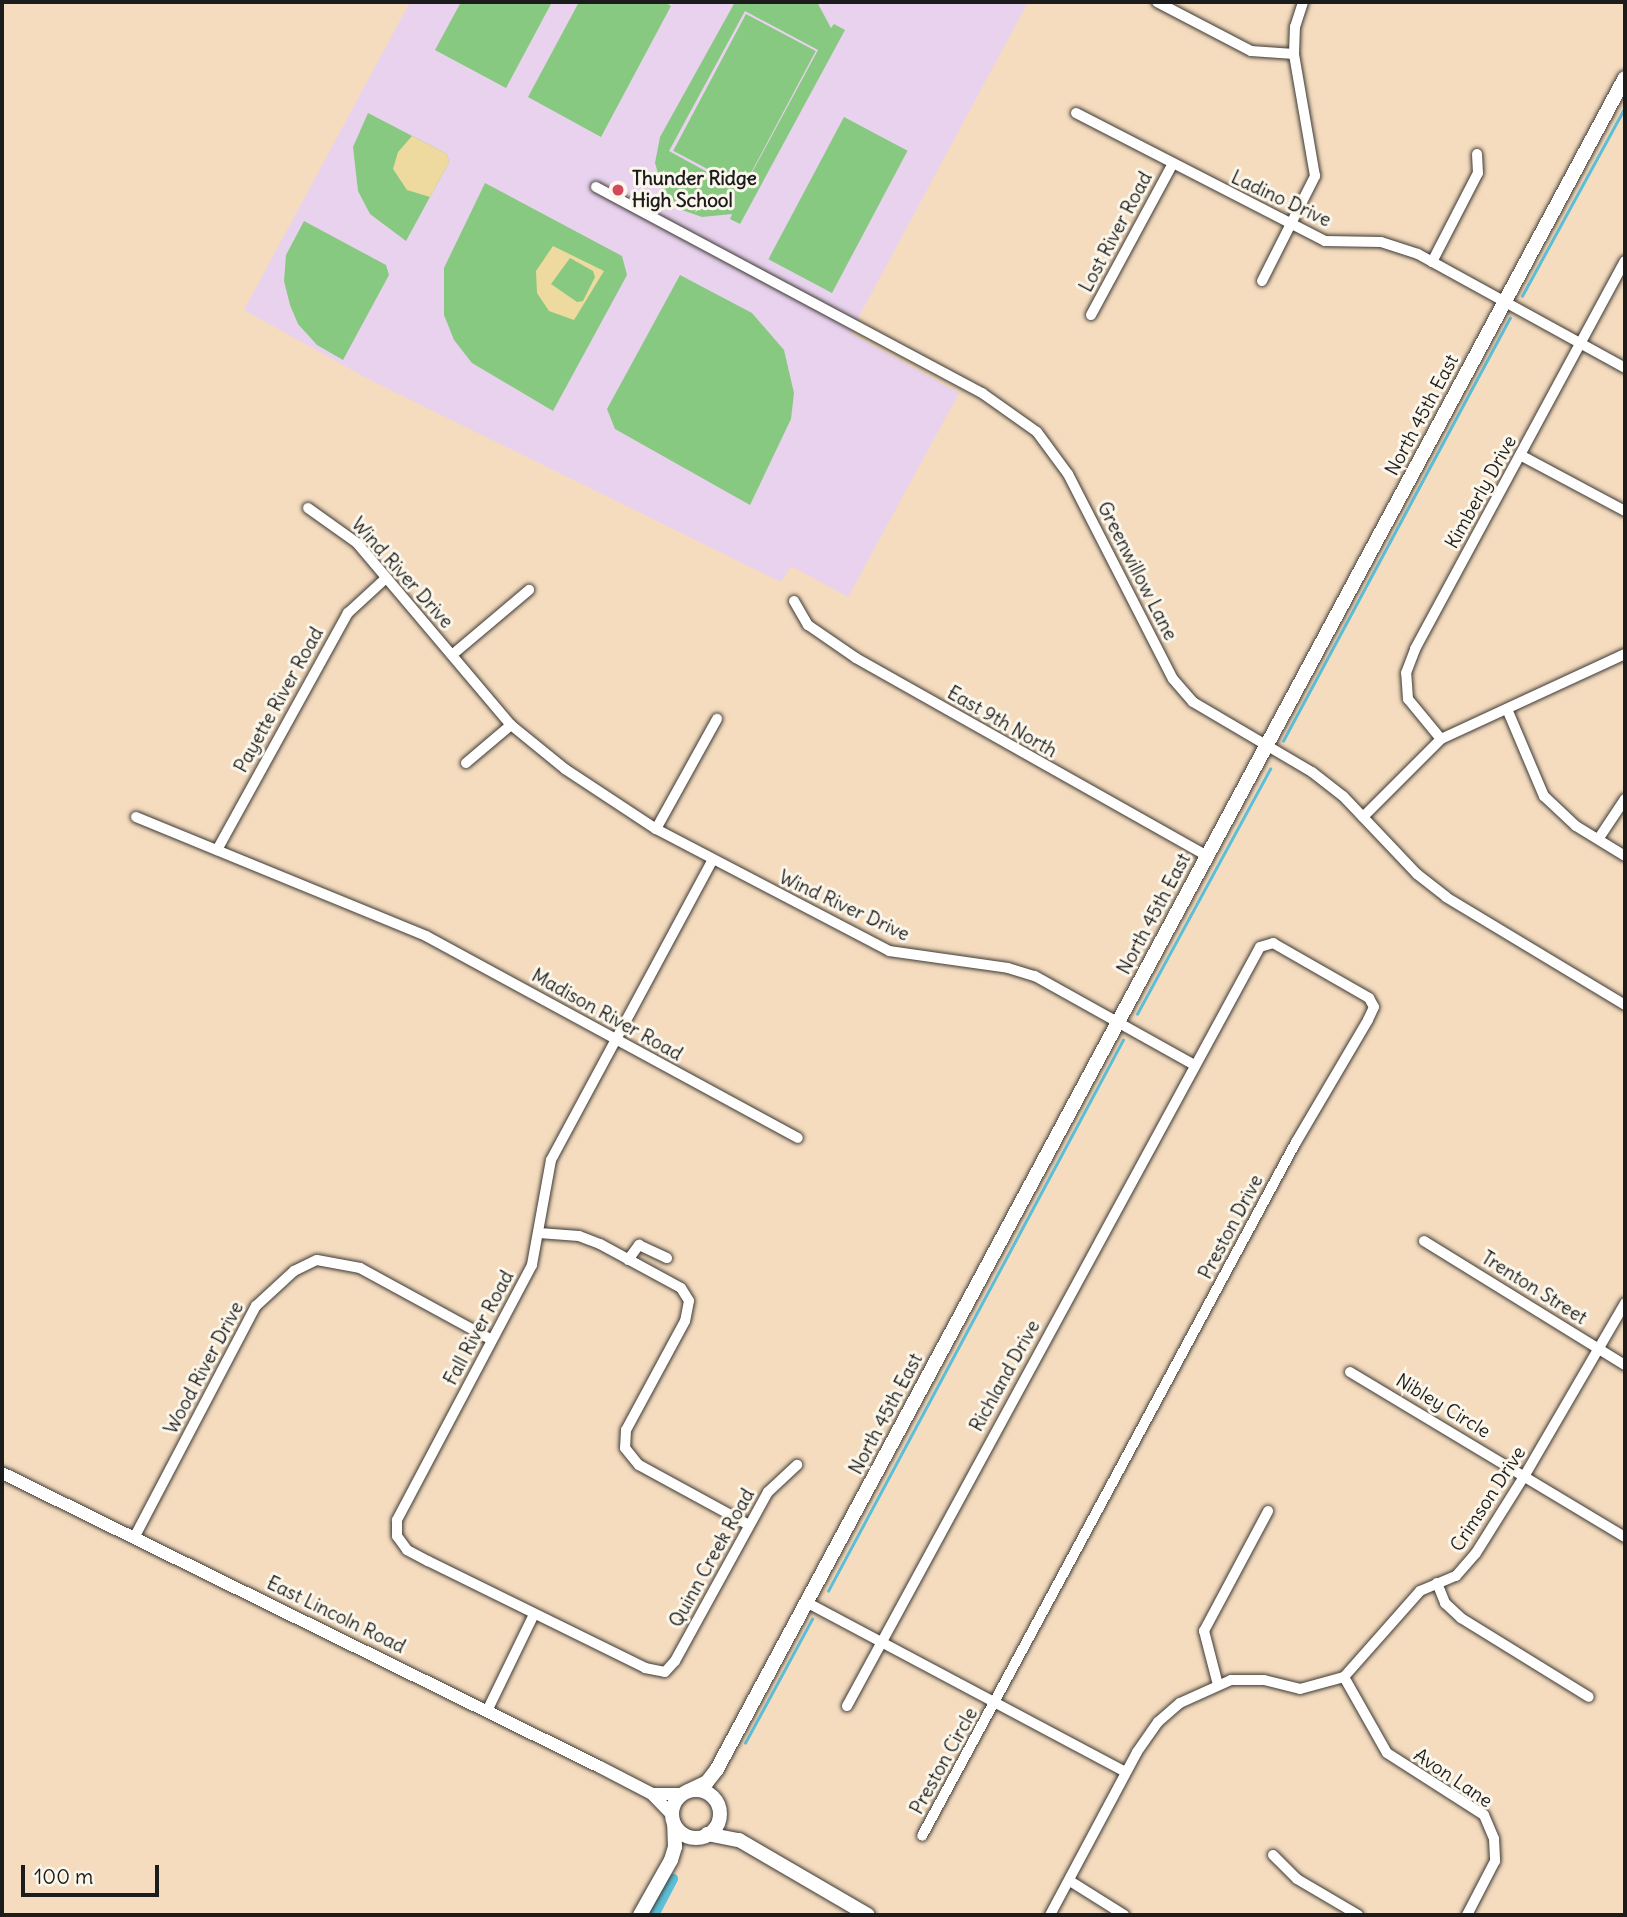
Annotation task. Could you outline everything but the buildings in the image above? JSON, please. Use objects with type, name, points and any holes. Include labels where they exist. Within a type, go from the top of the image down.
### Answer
[{"type":"main road","name":"North 45th East","points":[[685,1793],[708,1782],[717,1769],[1625,78]]},
{"type":"main road","name":"North 45th East","points":[[717,1769],[718,1807]]},
{"type":"main road","points":[[640,1915],[676,1847],[673,1819],[685,1793],[704,1791],[739,1840]]},
{"type":"main road","points":[[671,1860],[687,1842],[704,1836],[718,1807]]},
{"type":"main road","points":[[673,1819],[684,1835],[739,1840],[868,1915]]},
{"type":"street","points":[[1157,2],[1251,51],[1294,54]]},
{"type":"street","points":[[1262,281],[1292,227],[1315,176],[1294,54],[1295,27],[1303,2]]},
{"type":"street","name":"Ladino Drive","points":[[1076,113],[1292,227],[1338,244],[1400,245],[1625,368]]},
{"type":"street","points":[[1433,262],[1478,173],[1477,154]]},
{"type":"street","name":"Lost River Road","points":[[1091,315],[1172,165]]},
{"type":"street","name":"Greenwillow Lane","points":[[596,187],[982,393],[1037,432],[1068,474],[1173,679],[1193,702],[1216,719],[1312,772],[1446,897],[1625,1005]]},
{"type":"street","name":"Kimberly Drive","points":[[1441,739],[1408,699],[1406,673],[1625,261]]},
{"type":"street","points":[[1522,456],[1625,510]]},
{"type":"street","name":"Wind River Drive","points":[[308,508],[343,531],[510,724],[556,762],[656,829],[712,861],[889,951],[1008,968],[1035,976],[1194,1065]]},
{"type":"street","name":"Payette River Road","points":[[216,850],[348,613],[386,578]]},
{"type":"street","points":[[452,655],[529,590]]},
{"type":"street","name":"East 9th North","points":[[794,601],[808,625],[856,658],[1207,856]]},
{"type":"street","points":[[1363,817],[1441,739],[1625,654]]},
{"type":"street","points":[[1507,709],[1544,796],[1576,826],[1625,856]]},
{"type":"street","points":[[656,829],[717,719]]},
{"type":"street","points":[[466,763],[510,724]]},
{"type":"street","points":[[1599,838],[1625,799]]},
{"type":"street","name":"Madison River Road","points":[[136,817],[400,924],[798,1138]]},
{"type":"street","name":"Fall River Road","points":[[665,1672],[645,1668],[407,1550],[397,1536],[397,1520],[533,1265],[548,1166],[712,861]]},
{"type":"street","name":"Preston Drive","points":[[996,1703],[1296,1142],[1374,1007],[1360,992],[1273,943],[1261,947],[1194,1065]]},
{"type":"street","name":"Richland Drive","points":[[847,1706],[1194,1065]]},
{"type":"street","points":[[539,1233],[579,1236],[681,1288],[689,1300],[685,1321],[626,1430],[625,1448],[639,1465],[749,1525]]},
{"type":"street","name":"Trenton Street","points":[[1424,1241],[1625,1365]]},
{"type":"street","points":[[628,1260],[639,1245],[667,1258]]},
{"type":"street","name":"Wood River Drive","points":[[134,1538],[256,1306],[293,1271],[317,1260],[360,1268],[492,1340]]},
{"type":"street","name":"Crimson Drive","points":[[1344,1677],[1420,1591],[1456,1576],[1476,1553],[1525,1475],[1625,1303]]},
{"type":"street","name":"Nibley Circle","points":[[1350,1372],[1625,1537]]},
{"type":"street","name":"Quinn Creek Road","points":[[665,1672],[675,1661],[768,1492],[797,1465]]},
{"type":"street","name":"East Lincoln Road","points":[[2,1473],[652,1794],[673,1819]]},
{"type":"street","points":[[1218,1685],[1204,1631],[1268,1511]]},
{"type":"street","points":[[1437,1584],[1446,1603],[1461,1618],[1589,1697]]},
{"type":"street","points":[[806,1602],[1126,1772]]},
{"type":"street","points":[[487,1711],[534,1614]]},
{"type":"street","points":[[1050,1915],[1126,1772],[1158,1722],[1180,1703],[1218,1685],[1264,1680],[1300,1689],[1344,1677]]},
{"type":"street","name":"Avon Lane","points":[[1344,1677],[1387,1752],[1484,1815],[1494,1839],[1495,1861],[1467,1915]]},
{"type":"street","name":"Preston Circle","points":[[922,1836],[996,1703]]},
{"type":"street","name":"East Lincoln Road","points":[[652,1794],[685,1793]]},
{"type":"street","points":[[1273,1855],[1297,1879],[1358,1915]]},
{"type":"street","points":[[1070,1881],[1124,1915]]},
{"type":"shaded area","name":"Thunder Ridge High School","points":[[410,2],[1028,2],[850,333],[959,393],[848,597],[791,566],[781,582],[374,382],[244,310]]},
{"type":"green space","points":[[461,2],[552,2],[506,88],[435,50]]},
{"type":"green space","points":[[579,2],[664,2],[671,6],[601,137],[528,97]]},
{"type":"green space","points":[[735,2],[817,2],[831,28],[834,24],[845,30],[740,224],[730,219],[732,214],[702,217],[682,210],[663,190],[655,163],[660,137]],"holes":[[[745,11],[818,50],[742,191],[669,151]]]},
{"type":"green space","points":[[746,14],[816,51],[743,188],[673,151]]},
{"type":"green space","points":[[368,113],[447,154],[449,162],[406,241],[370,214],[358,191],[353,147]]},
{"type":"green space","points":[[844,117],[908,151],[832,293],[768,259]]},
{"type":"green space","points":[[485,183],[622,256],[627,275],[553,411],[472,363],[454,340],[444,315],[444,268]]},
{"type":"green space","points":[[304,221],[386,265],[389,275],[343,360],[317,345],[298,324],[290,305],[284,281],[286,255]]},
{"type":"green space","points":[[680,275],[752,313],[784,350],[794,393],[791,419],[750,505],[615,429],[607,409]]},
{"type":"sand","points":[[412,136],[447,154],[449,162],[430,197],[407,190],[393,169],[398,152]]},
{"type":"sand","points":[[553,246],[604,271],[574,320],[549,311],[537,293],[536,271]],"holes":[[[570,258],[593,271],[595,277],[583,301],[577,302],[551,284]]]},
{"type":"waterway","points":[[1522,296],[1625,107]]},
{"type":"waterway","points":[[1283,741],[1510,318]]},
{"type":"waterway","points":[[1137,1014],[1270,769]]},
{"type":"waterway","points":[[828,1591],[1123,1040]]},
{"type":"waterway","points":[[745,1743],[812,1619]]},
{"type":"waterway","points":[[654,1915],[673,1879]]},
{"type":"place","name":"Thunder Ridge High School","points":[[618,190]]}]
